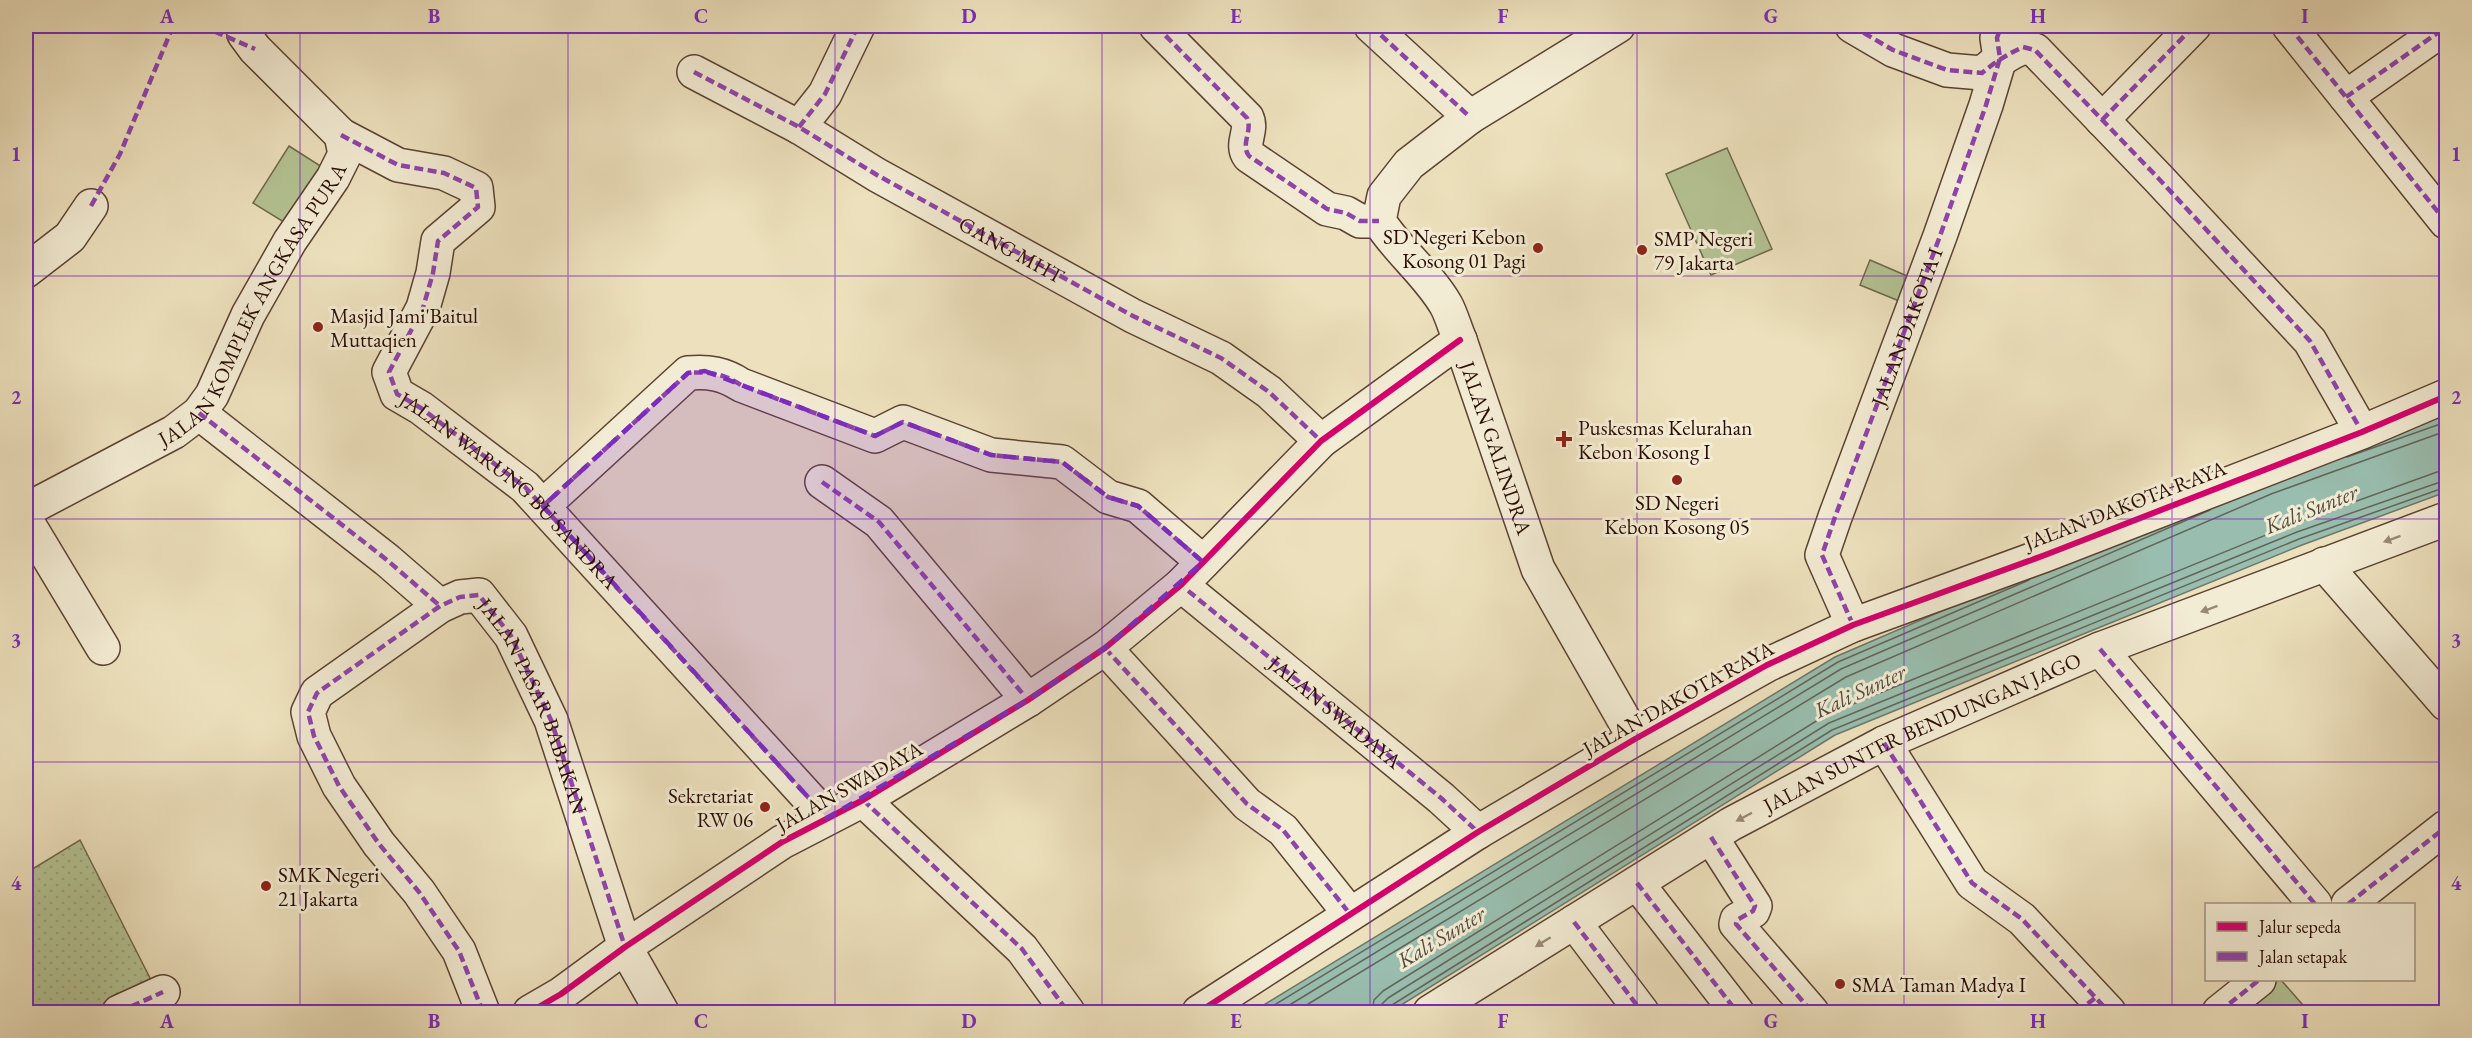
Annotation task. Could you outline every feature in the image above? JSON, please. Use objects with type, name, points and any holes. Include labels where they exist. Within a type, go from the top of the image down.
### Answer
[{"type":"street","points":[[799,127],[825,94],[858,26]]},
{"type":"street","points":[[1156,26],[1247,118],[1250,124],[1244,148],[1248,156],[1327,209],[1346,213],[1360,221],[1379,221],[1384,196],[1409,164],[1470,117],[1618,26]]},
{"type":"street","points":[[1371,26],[1470,117]]},
{"type":"street","points":[[1852,26],[1893,50],[1947,70],[1982,73],[2001,58],[2023,47],[2035,50],[2310,341],[2362,432]]},
{"type":"street","name":"JALAN DAKOTA I","points":[[1853,625],[1822,555],[1834,517],[1940,236],[2001,58],[1997,38],[2001,26]]},
{"type":"street","points":[[2102,120],[2194,26]]},
{"type":"street","points":[[2289,26],[2446,222]]},
{"type":"street","points":[[2346,97],[2446,27]]},
{"type":"street","name":"JALAN KOMPLEK ANGKASA PURA","points":[[26,510],[174,432],[199,413],[212,395],[248,315],[290,241],[333,178],[345,154],[341,135],[250,37]]},
{"type":"street","name":"GANG MHT","points":[[694,72],[799,127],[877,175],[1133,316],[1221,358],[1269,393],[1321,441]]},
{"type":"street","name":"JALAN WARUNG BU SANDRA","points":[[341,135],[398,165],[444,173],[476,188],[478,207],[438,241],[433,273],[423,308],[389,372],[397,394],[422,408],[525,487],[827,818]]},
{"type":"street","points":[[26,271],[70,237],[91,206]]},
{"type":"street","name":"JALAN GALINDRA","points":[[1379,221],[1392,242],[1421,272],[1446,305],[1538,569],[1635,738]]},
{"type":"street","points":[[543,506],[688,373],[705,371],[728,376],[741,385],[875,436],[903,422],[991,455],[1062,462],[1108,497],[1138,506],[1192,573],[1321,441],[1460,340]]},
{"type":"street","name":"JALAN DAKOTA RAYA","points":[[1199,1012],[1478,832],[1635,738],[1767,665],[1853,625],[2045,555],[2362,432],[2446,396]]},
{"type":"street","name":"JALAN PASAR BABAKAN","points":[[199,413],[387,560],[440,606],[460,597],[479,596],[511,636],[551,720],[625,946]]},
{"type":"street","points":[[822,482],[879,522],[936,587],[1028,700]]},
{"type":"street","name":"JALAN SUNTER BENDUNGAN JAGO","points":[[1434,1011],[1731,824],[1884,743],[2100,649],[2446,519]]},
{"type":"street","points":[[26,520],[103,648]]},
{"type":"street","points":[[2324,564],[2446,704]]},
{"type":"street","name":"JALAN SWADAYA","points":[[530,1012],[561,994],[625,946],[782,842],[863,800],[1028,700],[1105,648],[1192,573],[1478,832]]},
{"type":"street","points":[[440,606],[317,693],[308,712],[314,736],[339,786],[379,844],[419,892],[459,951],[483,1012]]},
{"type":"street","points":[[1105,648],[1247,804],[1283,831],[1350,914]]},
{"type":"street","points":[[2100,649],[2314,903]]},
{"type":"street","points":[[1884,743],[1972,883],[2022,919],[2094,1008]]},
{"type":"street","points":[[863,800],[1022,949],[1068,1012]]},
{"type":"street","points":[[2349,903],[2446,827]]},
{"type":"street","points":[[1711,837],[1755,906],[1753,911],[1737,920],[1736,924],[1812,1012]]},
{"type":"street","points":[[1637,883],[1737,1012]]},
{"type":"street","points":[[1574,922],[1642,1012]]},
{"type":"street","points":[[625,946],[662,1012]]},
{"type":"street","points":[[2220,1012],[2258,981]]},
{"type":"street","points":[[119,1012],[163,992]]},
{"type":"highlighted area","points":[[705,371],[875,436],[903,422],[991,455],[1062,462],[1108,497],[1138,506],[1203,562],[1105,648],[1028,700],[827,818],[543,506],[688,373]]},
{"type":"shaded area","points":[[289,146],[322,167],[287,224],[253,203]]},
{"type":"shaded area","points":[[1727,148],[1772,249],[1711,275],[1666,174]]},
{"type":"shaded area","points":[[1870,260],[1914,279],[1904,303],[1860,285]]},
{"type":"shaded area","points":[[80,840],[150,978],[162,1012],[26,1012],[26,873]]},
{"type":"shaded area","points":[[2267,981],[2282,981],[2309,1012],[2254,1012],[2244,1000]]},
{"type":"water","name":"Kali Sunter","points":[[2446,407],[2446,492],[2302,545],[1835,735],[1390,1012],[1252,1012],[1835,657],[2262,473]]},
{"type":"marked path","points":[[91,206],[120,154],[171,31],[183,26]]},
{"type":"marked path","points":[[202,26],[255,49]]},
{"type":"marked path","points":[[799,127],[825,94],[858,26]]},
{"type":"marked path","points":[[1156,26],[1247,118],[1249,128],[1246,147],[1249,156],[1327,209],[1346,213],[1360,221],[1379,221]]},
{"type":"marked path","points":[[1371,26],[1470,117]]},
{"type":"marked path","points":[[1852,26],[1893,50],[1947,70],[1982,73],[2002,58],[2023,47],[2035,50],[2310,341],[2362,432]]},
{"type":"marked path","points":[[1853,625],[1822,555],[1986,105],[2000,58],[1997,38],[2001,26]]},
{"type":"marked path","points":[[2102,120],[2194,26]]},
{"type":"marked path","points":[[2289,26],[2446,222]]},
{"type":"marked path","points":[[2346,97],[2446,27]]},
{"type":"marked path","points":[[694,72],[799,127],[877,175],[1133,316],[1221,358],[1269,392],[1321,441]]},
{"type":"marked path","points":[[341,135],[398,165],[444,173],[476,188],[478,207],[438,241],[433,273],[423,308],[389,372],[397,394],[421,408],[525,487],[827,818]]},
{"type":"marked path","points":[[543,506],[688,373],[703,372],[728,378],[875,436],[903,422],[991,455],[1062,462],[1108,497],[1138,506],[1203,562]]},
{"type":"marked path","points":[[199,413],[387,560],[440,606]]},
{"type":"marked path","points":[[822,482],[879,522],[1028,700]]},
{"type":"marked path","points":[[1184,582],[1181,585],[1441,798],[1478,832]]},
{"type":"marked path","points":[[483,1012],[459,951],[419,892],[379,844],[339,786],[314,736],[308,712],[317,693],[440,606],[460,597],[479,595],[511,636],[551,720],[625,947]]},
{"type":"marked path","points":[[1105,648],[1247,804],[1283,830],[1350,914]]},
{"type":"marked path","points":[[2100,649],[2314,903]]},
{"type":"marked path","points":[[1884,743],[1972,883],[2022,919],[2109,1012]]},
{"type":"marked path","points":[[863,800],[1022,949],[1068,1012]]},
{"type":"marked path","points":[[2349,903],[2446,827]]},
{"type":"marked path","points":[[1711,837],[1755,906],[1753,911],[1737,920],[1736,924],[1812,1012]]},
{"type":"marked path","points":[[1637,883],[1737,1012]]},
{"type":"marked path","points":[[1574,922],[1642,1012]]},
{"type":"marked path","points":[[2219,1012],[2258,981]]},
{"type":"marked path","points":[[119,1012],[163,992]]},
{"type":"marked path","points":[[2077,1012],[2095,998]]},
{"type":"marked path","points":[[1435,1009],[1438,1012]]},
{"type":"cycle path","points":[[530,1012],[561,994],[625,947],[782,842],[863,800],[1028,700],[1105,648],[1181,585],[1321,441],[1460,340]]},
{"type":"cycle path","points":[[1199,1012],[1478,832],[1635,739],[1767,665],[1853,625],[2045,555],[2362,432],[2446,396]]},
{"type":"place","name":"SD Negeri Kebon Kosong 01 Pagi","points":[[1538,248]]},
{"type":"place","name":"SMP Negeri 79 Jakarta","points":[[1642,250]]},
{"type":"place","name":"Masjid Jami'Baitul Muttaqien","points":[[318,327]]},
{"type":"place","name":"Puskesmas Kelurahan Kebon Kosong I","points":[[1564,439]]},
{"type":"place","name":"SD Negeri Kebon Kosong 05","points":[[1677,480]]},
{"type":"place","name":"Sekretariat RW 06","points":[[765,807]]},
{"type":"place","name":"SMK Negeri 21 Jakarta","points":[[266,886]]},
{"type":"place","name":"SMA Taman Madya I","points":[[1840,984]]}]
